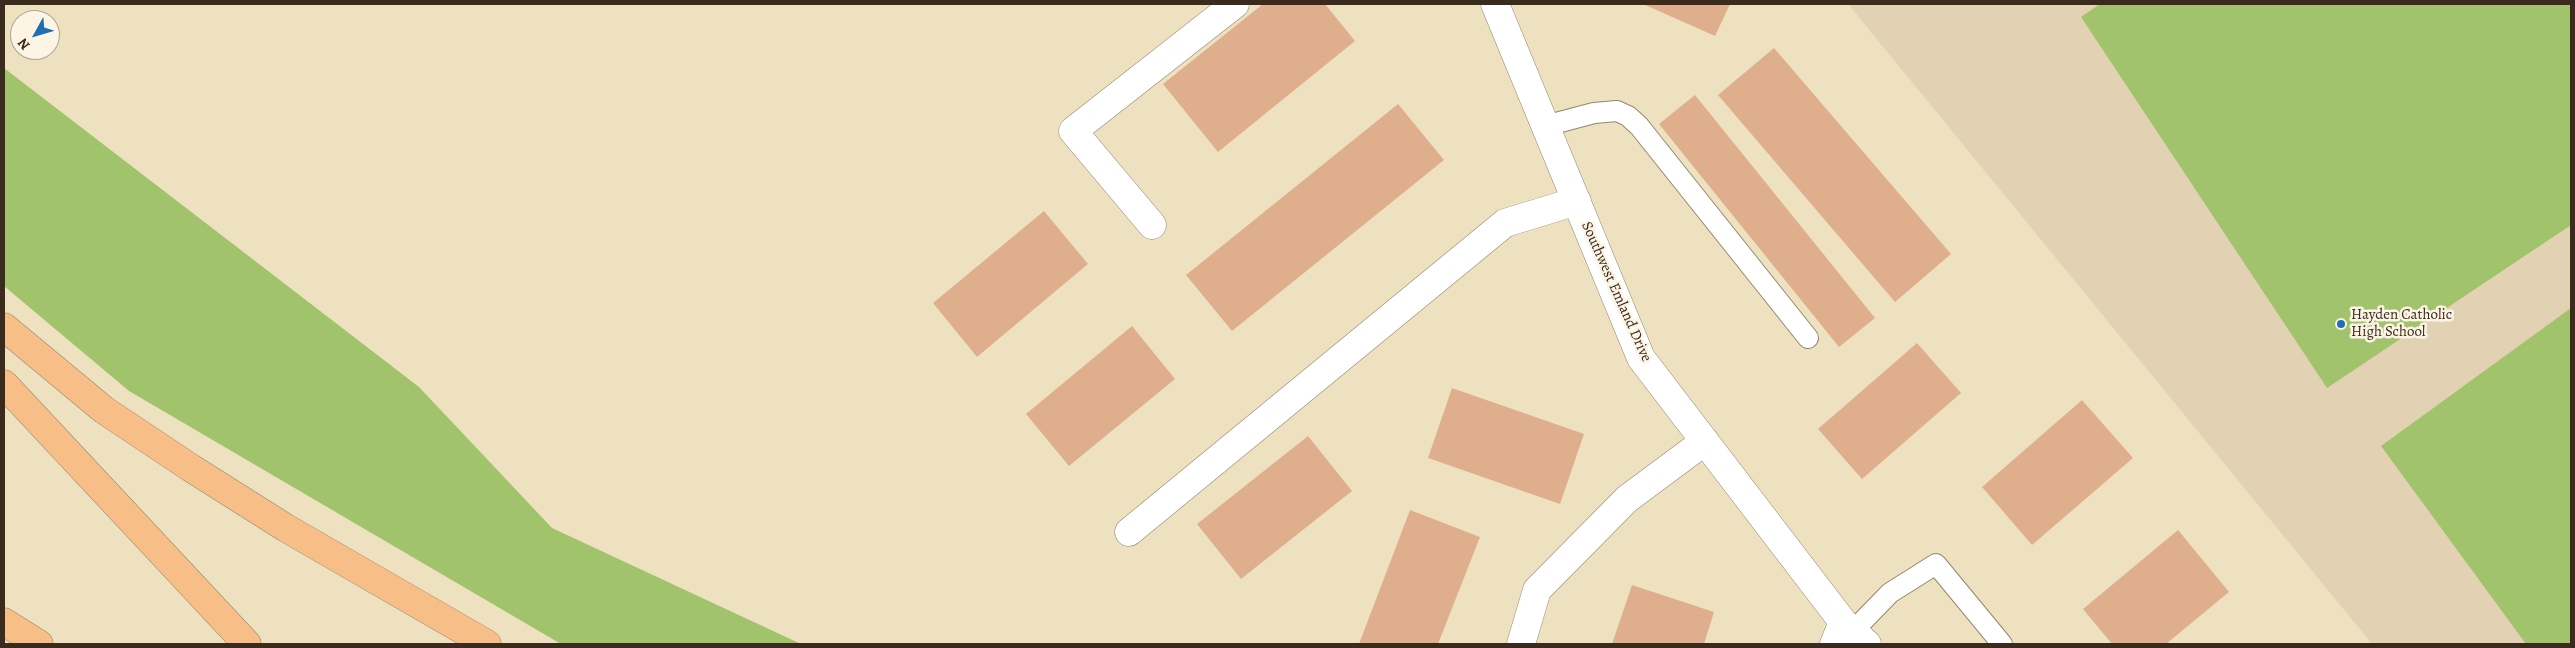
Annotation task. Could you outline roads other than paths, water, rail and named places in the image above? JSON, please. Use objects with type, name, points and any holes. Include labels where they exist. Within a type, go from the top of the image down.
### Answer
[{"type":"highway","points":[[4,327],[104,410],[191,468],[286,528],[487,644]]},
{"type":"highway","points":[[4,384],[247,644]]},
{"type":"highway","points":[[4,622],[39,644]]},
{"type":"street","points":[[1152,225],[1073,131],[1236,4]]},
{"type":"street","name":"Southwest Emland Drive","points":[[1495,4],[1642,358],[1849,636]]},
{"type":"street","points":[[1129,532],[1506,223],[1577,202]]},
{"type":"street","points":[[1521,644],[1537,590],[1627,499],[1705,441]]},
{"type":"lane","points":[[1545,126],[1594,113],[1617,111],[1628,116],[1640,126],[1808,338]]},
{"type":"lane","points":[[1849,636],[1890,593],[1936,564],[2002,644]]},
{"type":"place","name":"Hayden Catholic High School","points":[[2341,324]]}]
